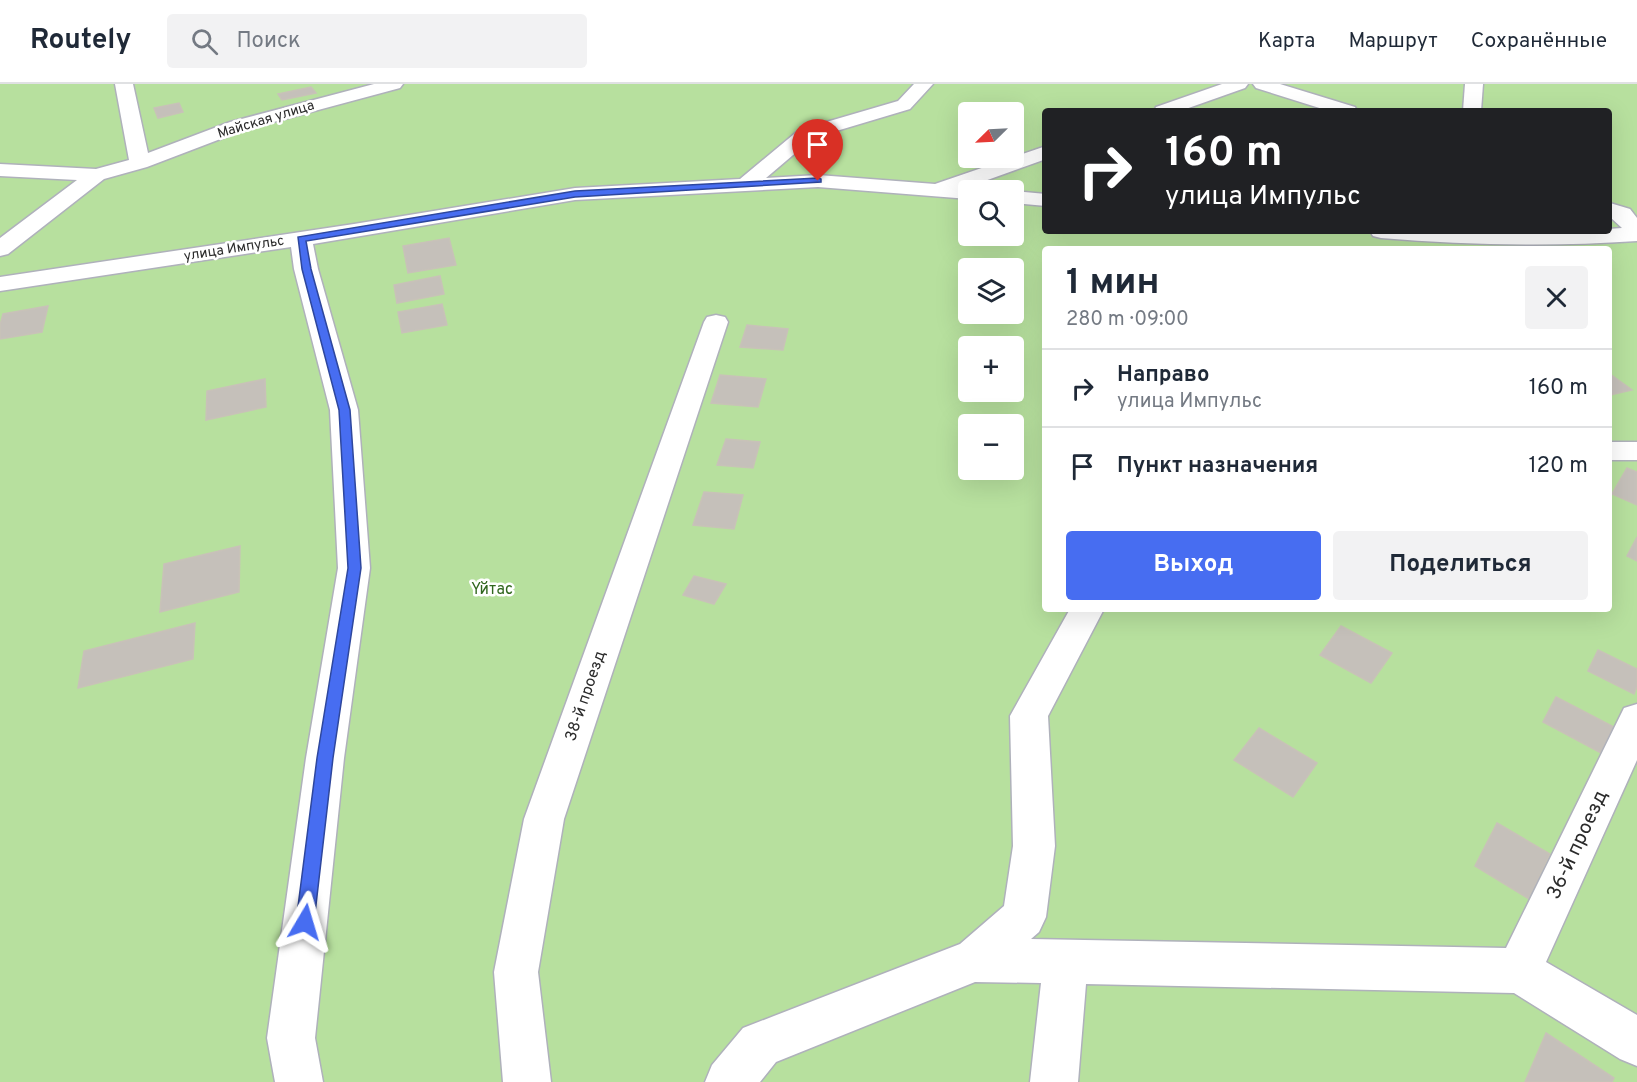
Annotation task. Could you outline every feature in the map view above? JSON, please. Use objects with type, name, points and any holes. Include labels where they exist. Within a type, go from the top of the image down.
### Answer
[{"type":"street","points":[[123,84],[140,163]]},
{"type":"street","name":"Майская улица","points":[[97,175],[140,163],[237,126],[394,84]]},
{"type":"street","points":[[745,185],[806,135],[904,105],[924,84]]},
{"type":"street","points":[[1171,108],[1239,84]]},
{"type":"street","points":[[1262,84],[1338,108]]},
{"type":"street","points":[[1472,108],[1474,84]]},
{"type":"street","points":[[940,190],[1042,154]]},
{"type":"street","points":[[0,170],[97,175]]},
{"type":"street","points":[[0,249],[97,175]]},
{"type":"street","name":"улица Импульс","points":[[0,284],[301,239],[575,194],[818,181],[958,192]]},
{"type":"street","points":[[1024,198],[1042,200]]},
{"type":"street","points":[[1612,210],[1622,214],[1637,233]]},
{"type":"street","points":[[1415,234],[1461,238],[1580,239],[1637,233]]},
{"type":"street","points":[[298,1082],[291,1038],[325,758],[354,568],[344,410],[306,269],[301,239]]},
{"type":"street","name":"38-й проезд","points":[[527,1082],[516,972],[544,819],[716,322]]},
{"type":"street","points":[[1612,451],[1637,451]]},
{"type":"street","points":[[729,1082],[760,1045],[975,960],[1024,917],[1034,846],[1029,716],[1085,612]]},
{"type":"street","name":"36-й проезд","points":[[1519,971],[1637,719]]},
{"type":"street","points":[[975,960],[1519,971],[1637,1042]]},
{"type":"street","points":[[1054,1082],[1066,962]]},
{"type":"green space","name":"Үйтас","points":[[0,84],[1637,84],[1637,1082],[0,1082]]},
{"type":"building","points":[[311,87],[316,93],[282,100],[278,94]]},
{"type":"building","points":[[179,103],[183,112],[158,118],[154,108]]},
{"type":"building","points":[[449,238],[456,265],[408,273],[403,246]]},
{"type":"building","points":[[440,276],[444,294],[397,303],[394,285]]},
{"type":"building","points":[[442,304],[447,325],[402,333],[398,312]]},
{"type":"building","points":[[48,306],[42,332],[0,339],[3,314]]},
{"type":"building","points":[[747,325],[788,329],[783,350],[740,347]]},
{"type":"building","points":[[720,375],[766,379],[758,407],[711,403]]},
{"type":"building","points":[[1612,375],[1632,390],[1612,395]]},
{"type":"building","points":[[265,379],[266,407],[206,420],[207,391]]},
{"type":"building","points":[[726,439],[760,442],[753,468],[717,465]]},
{"type":"building","points":[[1627,468],[1637,472],[1637,505],[1612,494]]},
{"type":"building","points":[[704,492],[743,495],[734,529],[693,525]]},
{"type":"building","points":[[1637,537],[1637,561],[1627,556]]},
{"type":"building","points":[[240,546],[239,592],[160,612],[164,564]]},
{"type":"building","points":[[694,576],[726,584],[714,604],[683,595]]},
{"type":"building","points":[[195,623],[193,659],[78,688],[84,651]]},
{"type":"building","points":[[1341,626],[1392,653],[1371,683],[1320,655]]},
{"type":"building","points":[[1598,650],[1637,669],[1637,686],[1634,694],[1588,671]]},
{"type":"building","points":[[1556,697],[1614,727],[1601,753],[1543,722]]},
{"type":"building","points":[[1259,728],[1317,763],[1293,797],[1234,760]]},
{"type":"building","points":[[1497,823],[1550,854],[1529,899],[1475,866]]},
{"type":"building","points":[[1546,1033],[1614,1078],[1612,1082],[1525,1082]]},
{"type":"route","points":[[305,922],[325,758],[354,568],[344,410],[306,269],[301,239],[575,194],[818,181]]}]
